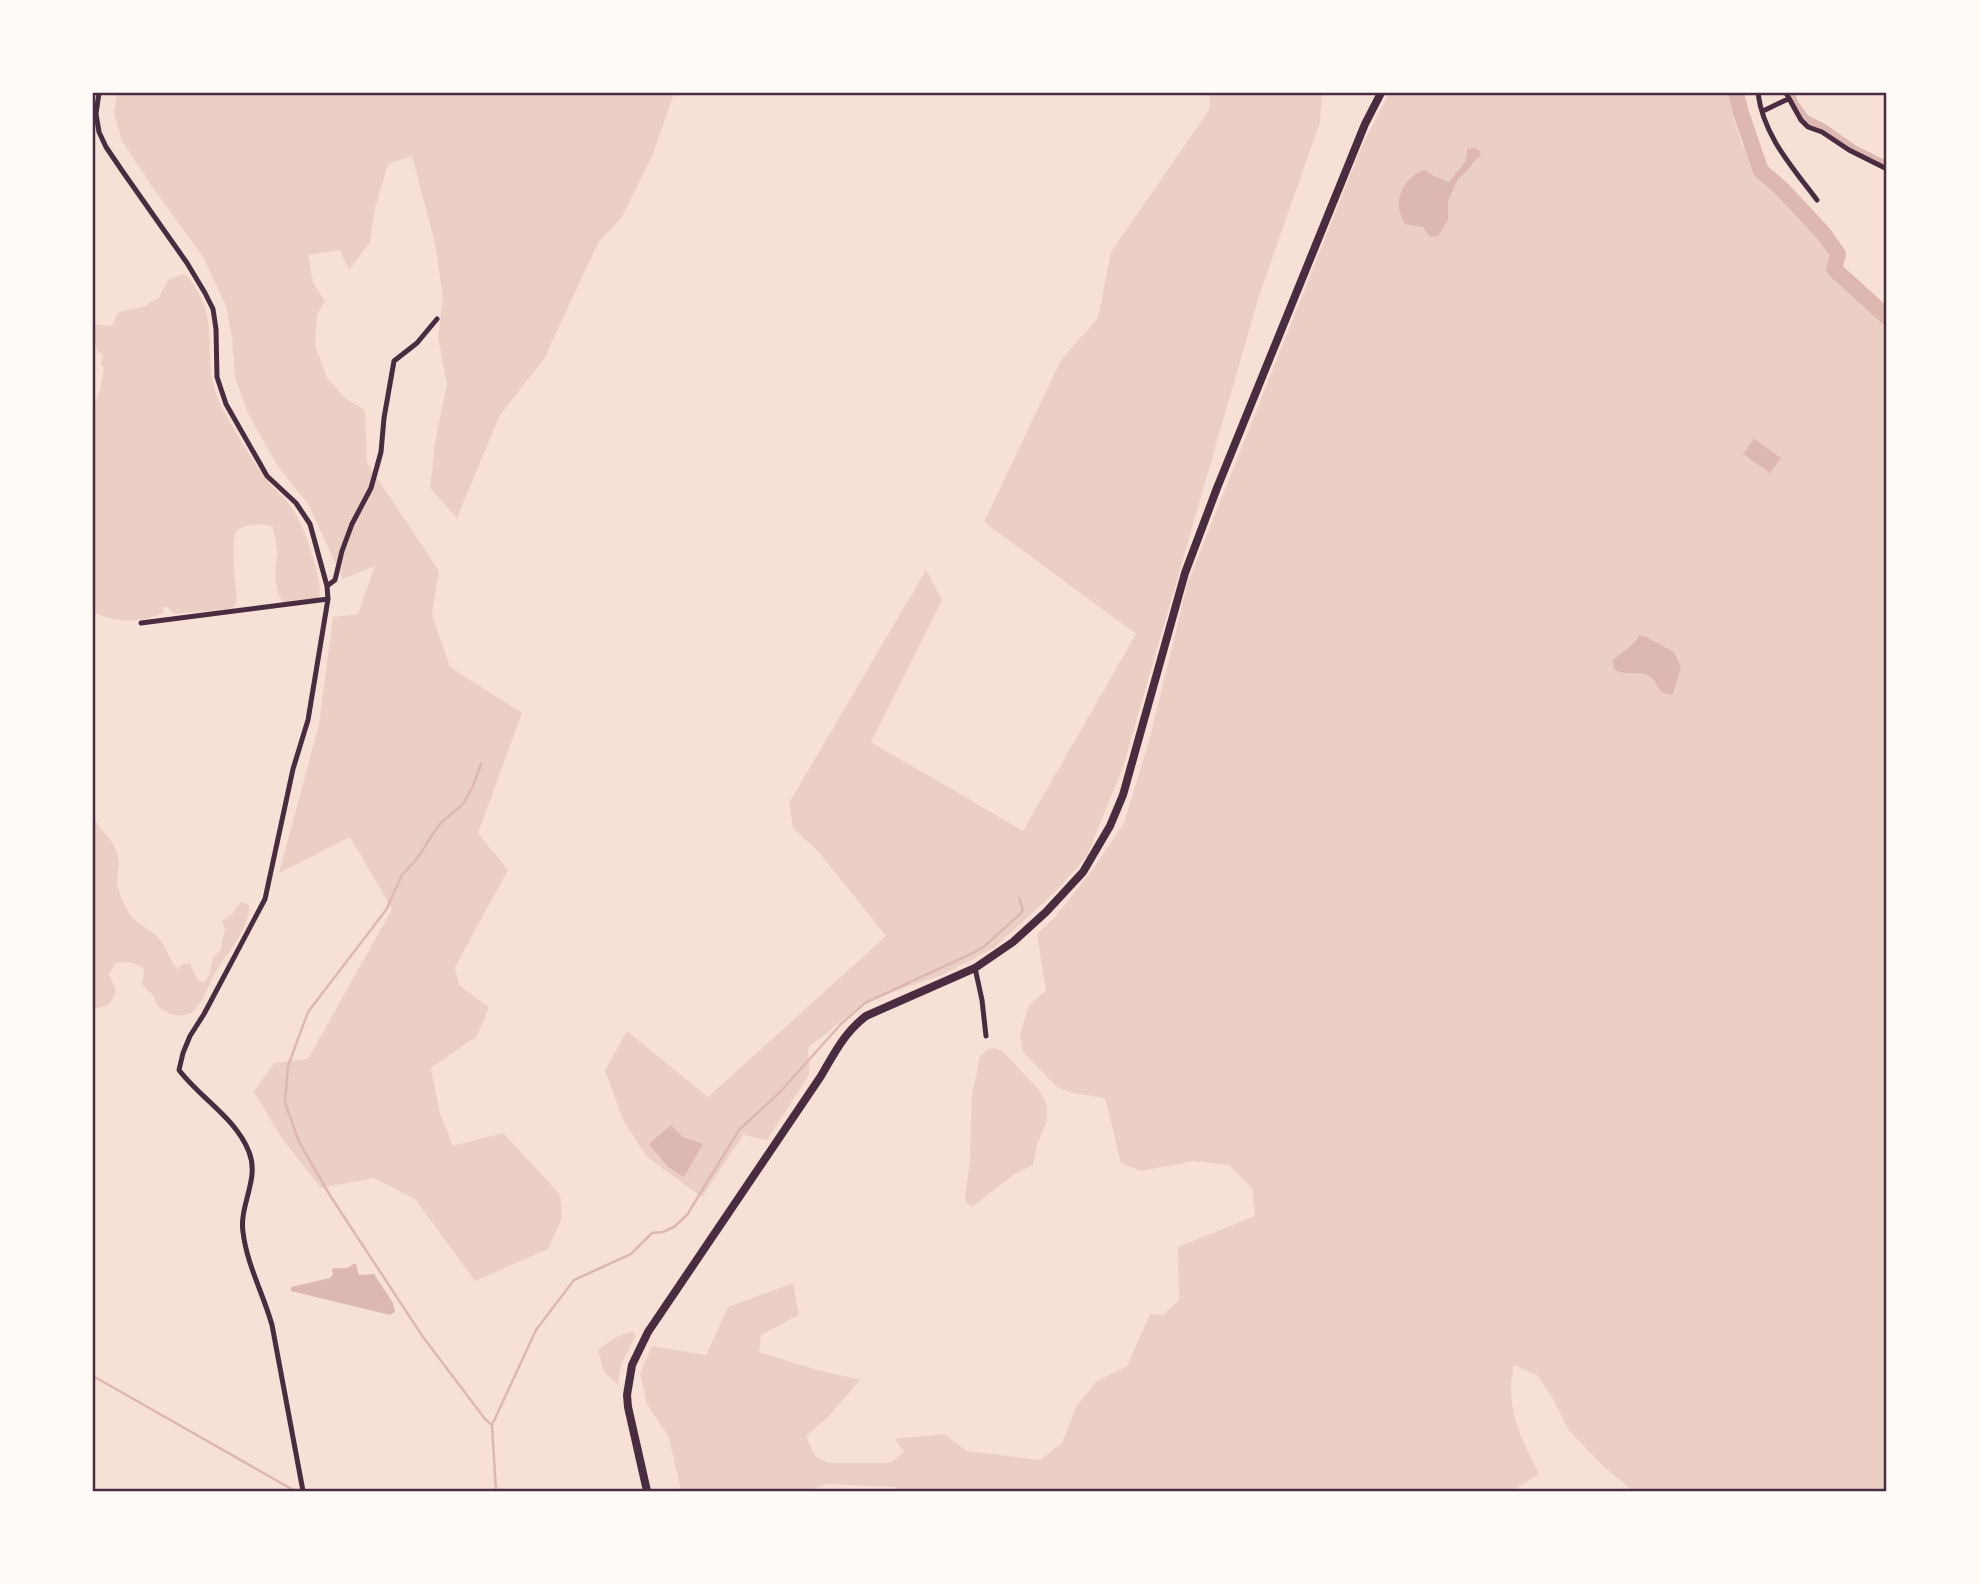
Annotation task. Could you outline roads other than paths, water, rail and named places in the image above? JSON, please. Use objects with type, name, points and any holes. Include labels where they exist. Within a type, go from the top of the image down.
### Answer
[{"type":"main road","points":[[647,1491],[627,1395],[632,1365],[662,1309],[852,1027],[885,1006],[975,968],[1013,942],[1083,872],[1110,826],[1123,795],[1185,573],[1222,475],[1365,124],[1381,93]]},
{"type":"street","points":[[99,93],[96,114],[99,132],[205,293],[213,309],[217,377],[226,404],[267,476],[296,503],[310,524],[327,586],[328,599],[308,720],[293,769],[265,899],[215,995],[190,1036],[179,1070],[230,1123],[250,1153],[253,1164],[251,1183],[242,1213],[242,1230],[250,1266],[272,1325],[303,1491]]},
{"type":"street","points":[[1758,93],[1765,122],[1779,149],[1817,200]]},
{"type":"street","points":[[1762,111],[1787,96],[1808,127],[1824,133],[1849,150],[1887,169]]},
{"type":"street","points":[[327,586],[335,580],[342,551],[352,524],[371,488],[382,452],[384,418],[394,361],[417,343],[437,319]]},
{"type":"street","points":[[141,623],[328,599]]},
{"type":"street","points":[[975,968],[986,1037]]},
{"type":"waterway","points":[[1736,93],[1761,171],[1782,189],[1824,234],[1838,254],[1834,269],[1887,317]]},
{"type":"waterway","points":[[1790,93],[1805,119],[1853,149],[1887,166]]},
{"type":"waterway","points":[[481,764],[463,804],[434,832],[417,859],[402,875],[386,910],[308,1012],[288,1066],[285,1102],[299,1142],[331,1197],[423,1337],[492,1425]]},
{"type":"waterway","points":[[496,1491],[492,1425],[536,1330],[574,1280],[631,1254],[652,1233],[674,1227],[687,1215],[739,1130],[780,1092],[841,1024],[865,1003],[985,946],[1023,910],[1019,898]]},
{"type":"waterway","points":[[93,1376],[295,1491]]}]
